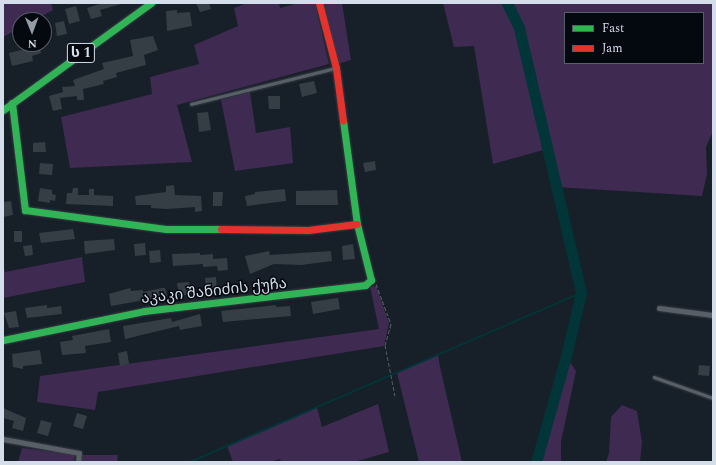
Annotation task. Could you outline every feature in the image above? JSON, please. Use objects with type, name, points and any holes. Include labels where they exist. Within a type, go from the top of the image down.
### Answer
[{"type":"main road","name":"ს 1","points":[[3,110],[151,3]]},
{"type":"main road","points":[[319,3],[336,68],[357,224],[371,280]]},
{"type":"main road","points":[[12,103],[25,210],[166,229],[308,230],[357,224]]},
{"type":"main road","name":"აკაკი შანიძის ქუჩა","points":[[3,340],[144,311],[302,294],[365,285],[371,280]]},
{"type":"street","points":[[659,308],[713,314]]},
{"type":"street","points":[[3,439],[79,453],[78,462]]},
{"type":"lane","points":[[191,104],[336,68]]},
{"type":"lane","points":[[654,378],[713,398]]},
{"type":"path","points":[[371,280],[378,286],[391,324],[385,345],[390,378],[395,396]]},
{"type":"shaded area","points":[[3,3],[51,3],[53,10],[49,12],[12,12],[12,32],[3,37]]},
{"type":"shaded area","points":[[247,3],[279,3],[280,8],[298,3],[315,3],[329,64],[177,105],[192,162],[70,168],[61,117],[152,94],[150,77],[199,64],[194,45],[238,26],[234,8]]},
{"type":"shaded area","points":[[322,3],[342,3],[351,60],[338,64]]},
{"type":"shaded area","points":[[443,3],[713,3],[713,131],[706,147],[707,174],[702,196],[556,187],[547,149],[493,164],[474,46],[454,47]]},
{"type":"shaded area","points":[[250,92],[256,133],[290,127],[293,163],[235,171],[221,100]]},
{"type":"shaded area","points":[[82,257],[85,282],[3,298],[3,263],[5,272]]},
{"type":"shaded area","points":[[376,286],[389,323],[384,346],[98,392],[95,410],[37,402],[40,376],[379,329],[370,287]]},
{"type":"shaded area","points":[[438,355],[462,462],[419,462],[397,373]]},
{"type":"shaded area","points":[[566,356],[576,371],[561,442],[561,462],[536,462]]},
{"type":"shaded area","points":[[378,404],[389,452],[354,462],[281,462],[280,459],[270,462],[233,462],[227,446],[317,407],[322,427]]},
{"type":"shaded area","points":[[622,405],[637,411],[642,442],[640,462],[606,462],[609,453],[611,417]]},
{"type":"shaded area","points":[[22,448],[75,454],[74,462],[18,462]]},
{"type":"shaded area","points":[[82,455],[118,455],[117,462],[81,462]]},
{"type":"building","points":[[103,3],[121,4],[100,10],[102,16],[91,19],[87,8]]},
{"type":"building","points":[[196,3],[209,3],[211,9],[200,12]]},
{"type":"building","points":[[76,6],[80,21],[69,24],[65,9]]},
{"type":"building","points":[[177,10],[177,13],[190,12],[192,26],[167,31],[166,11]]},
{"type":"building","points":[[64,21],[67,34],[57,36],[55,23]]},
{"type":"building","points":[[153,36],[158,50],[144,55],[146,65],[116,73],[117,77],[103,81],[104,84],[83,89],[84,100],[77,100],[77,96],[60,98],[62,109],[53,111],[49,96],[63,92],[62,87],[75,86],[73,80],[104,69],[102,63],[133,56],[130,40]]},
{"type":"building","points":[[9,53],[41,53],[32,56],[33,61],[12,66]]},
{"type":"building","points":[[314,81],[317,93],[302,97],[299,84]]},
{"type":"building","points":[[268,96],[280,96],[280,109],[269,109]]},
{"type":"building","points":[[208,112],[211,130],[199,132],[197,113]]},
{"type":"building","points":[[45,142],[46,152],[33,152],[33,143]]},
{"type":"building","points":[[375,161],[376,170],[365,172],[363,163]]},
{"type":"building","points":[[40,163],[53,164],[52,175],[39,174]]},
{"type":"building","points":[[174,185],[175,195],[201,196],[202,211],[195,212],[195,207],[167,209],[151,208],[151,205],[136,205],[135,196],[166,192],[166,186]]},
{"type":"building","points":[[40,188],[52,190],[52,194],[56,195],[55,201],[50,200],[50,203],[38,201]]},
{"type":"building","points":[[73,188],[78,188],[78,195],[89,195],[89,189],[94,189],[94,195],[113,196],[113,206],[66,204],[67,193],[72,193]]},
{"type":"building","points":[[285,189],[286,201],[247,206],[245,196],[255,194],[255,192]]},
{"type":"building","points":[[337,190],[338,205],[296,205],[296,191]]},
{"type":"building","points":[[213,192],[223,192],[222,206],[213,206]]},
{"type":"building","points":[[11,201],[13,215],[3,217],[3,202]]},
{"type":"building","points":[[73,229],[75,239],[41,243],[39,233]]},
{"type":"building","points":[[14,231],[22,231],[22,242],[14,242]]},
{"type":"building","points":[[114,239],[115,250],[85,254],[84,241]]},
{"type":"building","points":[[145,243],[146,255],[135,256],[134,244]]},
{"type":"building","points":[[353,244],[355,259],[343,260],[342,246]]},
{"type":"building","points":[[32,245],[33,255],[25,256],[23,246]]},
{"type":"building","points":[[160,250],[161,262],[150,263],[149,251]]},
{"type":"building","points":[[269,251],[270,255],[331,251],[332,261],[301,265],[274,264],[250,274],[245,256]]},
{"type":"building","points":[[200,253],[200,255],[213,254],[213,259],[227,258],[228,270],[218,271],[217,266],[203,267],[203,264],[173,266],[172,254]]},
{"type":"building","points":[[216,277],[217,289],[206,290],[205,278]]},
{"type":"building","points":[[189,282],[191,294],[179,296],[177,283]]},
{"type":"building","points":[[130,288],[131,291],[143,290],[143,292],[165,288],[167,296],[111,306],[109,294]]},
{"type":"building","points":[[338,298],[340,309],[313,314],[311,302]]},
{"type":"building","points":[[47,305],[47,308],[61,306],[62,314],[27,318],[25,308]]},
{"type":"building","points":[[276,305],[276,307],[290,306],[291,316],[223,322],[221,311]]},
{"type":"building","points":[[16,311],[19,327],[9,328],[4,313]]},
{"type":"building","points":[[200,314],[202,326],[180,330],[179,326],[125,339],[123,326],[171,318],[172,322]]},
{"type":"building","points":[[109,329],[111,342],[85,346],[86,353],[62,355],[60,342],[73,340],[72,336]]},
{"type":"building","points":[[40,350],[42,364],[23,366],[23,369],[13,367],[12,354]]},
{"type":"building","points":[[127,351],[129,364],[120,366],[118,353]]},
{"type":"building","points":[[699,365],[710,366],[709,376],[698,375]]},
{"type":"building","points":[[3,408],[26,418],[23,431],[12,428],[14,421],[3,418]]},
{"type":"building","points":[[77,413],[87,416],[83,429],[73,426]]},
{"type":"building","points":[[41,420],[52,423],[48,436],[37,433]]},
{"type":"waterway","points":[[507,3],[519,28],[581,293],[566,356],[536,462]]},
{"type":"waterway","points":[[190,462],[581,293]]},
{"type":"traffic: fast","points":[[3,110],[151,3]]},
{"type":"traffic: fast","points":[[12,103],[25,210],[166,229],[221,229]]},
{"type":"traffic: fast","points":[[3,340],[144,311],[365,285],[371,280],[357,224],[343,121]]},
{"type":"traffic: jam","points":[[319,3],[336,68],[343,121]]},
{"type":"traffic: jam","points":[[221,229],[308,230],[357,224]]}]
